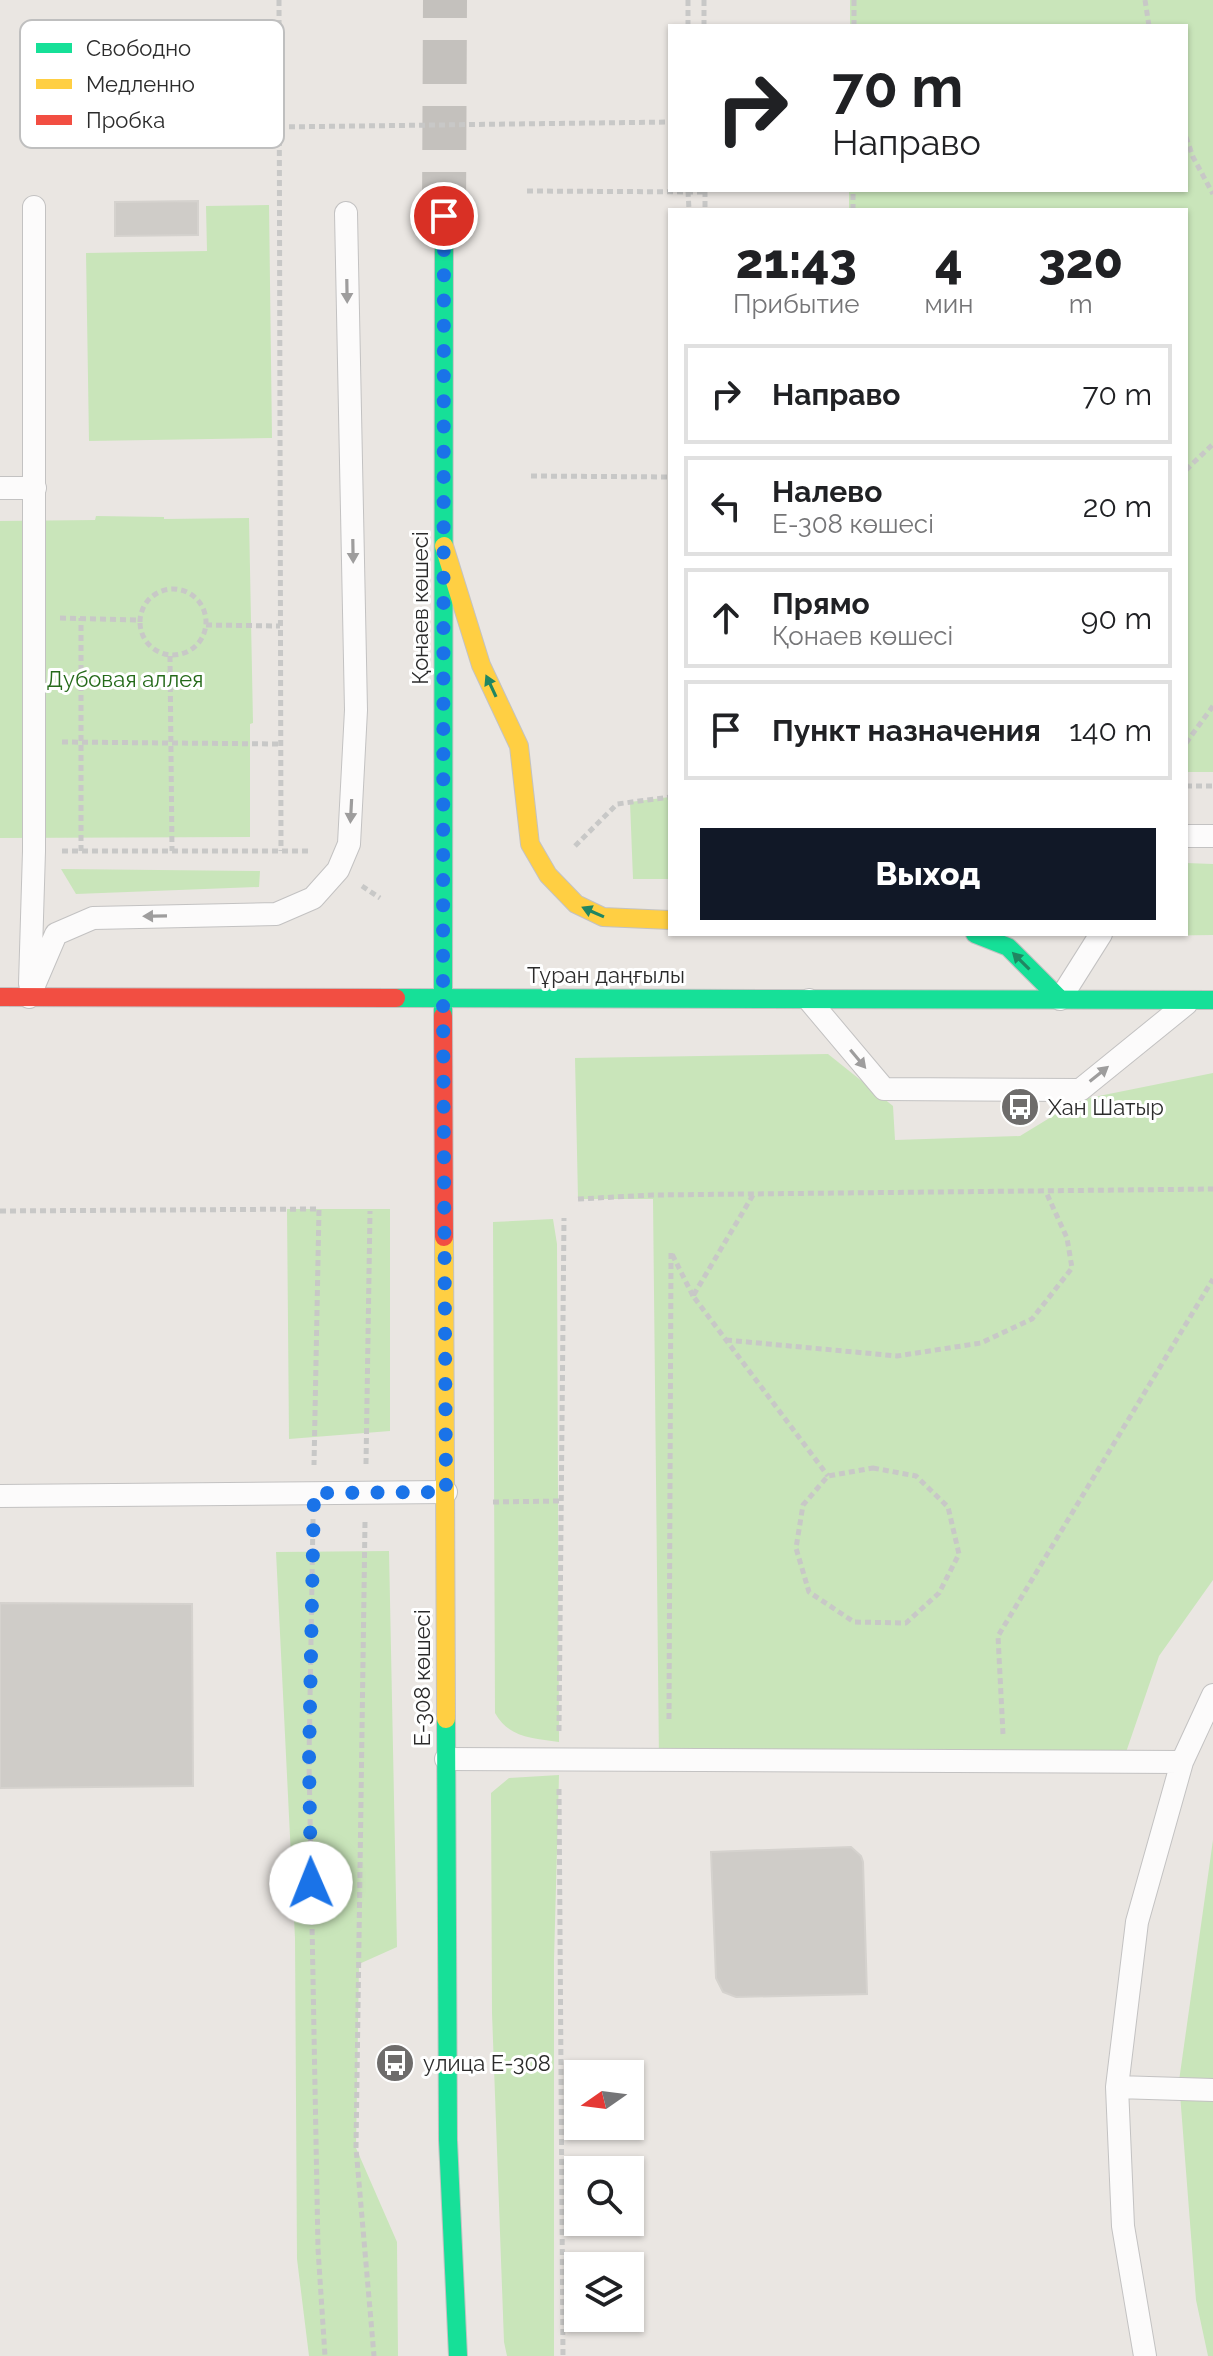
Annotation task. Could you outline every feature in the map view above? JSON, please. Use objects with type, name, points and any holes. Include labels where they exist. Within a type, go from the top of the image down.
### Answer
[{"type":"main road","name":"Қонаев көшесі","points":[[443,1000],[444,216]]},
{"type":"main road","points":[[444,546],[481,665],[519,746],[530,844],[548,875],[576,904],[603,917],[668,920]]},
{"type":"main road","points":[[980,936],[1008,947],[1060,999]]},
{"type":"main road","name":"Тұран даңғылы","points":[[0,997],[1202,1000]]},
{"type":"main road","name":"Е-308 көшесі","points":[[443,1000],[448,2140],[458,2356]]},
{"type":"lane","points":[[29,997],[34,851],[34,207]]},
{"type":"lane","points":[[29,997],[56,934],[93,918],[276,914],[313,898],[338,870],[349,844],[356,710],[346,213]]},
{"type":"lane","points":[[0,488],[35,488]]},
{"type":"lane","points":[[1188,836],[1213,836]]},
{"type":"lane","points":[[1060,999],[1100,936]]},
{"type":"lane","points":[[808,999],[884,1089],[1080,1090],[1202,1000],[1213,1015]]},
{"type":"lane","points":[[0,1496],[446,1492]]},
{"type":"lane","points":[[1145,2356],[1123,2226],[1117,2087],[1137,1922],[1182,1762],[1213,1695]]},
{"type":"lane","points":[[446,1759],[1182,1762]]},
{"type":"lane","points":[[1117,2087],[1213,2090]]},
{"type":"path","points":[[688,0],[688,24]]},
{"type":"path","points":[[704,0],[704,24]]},
{"type":"path","points":[[854,0],[854,24]]},
{"type":"path","points":[[1145,0],[1149,24]]},
{"type":"path","points":[[284,127],[668,122]]},
{"type":"path","points":[[1188,143],[1213,194]]},
{"type":"path","points":[[279,148],[281,851]]},
{"type":"path","points":[[527,191],[668,191]]},
{"type":"path","points":[[1188,468],[1213,444]]},
{"type":"path","points":[[531,476],[668,477]]},
{"type":"path","points":[[175,589],[188,592],[198,601],[205,612],[206,625],[203,638],[195,648],[170,656],[157,653],[147,644],[139,620],[143,607],[151,597],[162,590],[175,589]]},
{"type":"path","points":[[34,617],[139,620]]},
{"type":"path","points":[[81,618],[81,851]]},
{"type":"path","points":[[206,625],[280,626]]},
{"type":"path","points":[[170,656],[172,851]]},
{"type":"path","points":[[1188,740],[1213,706]]},
{"type":"path","points":[[34,742],[281,744]]},
{"type":"path","points":[[1188,786],[1213,786]]},
{"type":"path","points":[[572,850],[617,804],[668,797]]},
{"type":"path","points":[[34,851],[309,851]]},
{"type":"path","points":[[351,879],[380,898]]},
{"type":"path","points":[[578,1199],[1213,1189]]},
{"type":"path","points":[[726,1340],[897,1356],[981,1343],[1032,1319],[1072,1268],[1067,1238],[1046,1191]]},
{"type":"path","points":[[693,1296],[753,1194]]},
{"type":"path","points":[[0,1211],[319,1209],[309,1777],[318,2249],[325,2356]]},
{"type":"path","points":[[370,1211],[356,2148],[374,2356]]},
{"type":"path","points":[[563,2356],[558,1761],[564,1218]]},
{"type":"path","points":[[669,1719],[671,1252],[693,1296],[828,1476]]},
{"type":"path","points":[[1004,1761],[998,1636],[1213,1279]]},
{"type":"path","points":[[873,1468],[916,1476],[948,1507],[959,1554],[939,1593],[906,1623],[854,1622],[809,1592],[796,1548],[803,1505],[828,1476],[873,1468]]},
{"type":"path","points":[[493,1502],[561,1501]]},
{"type":"green space","points":[[850,0],[1213,0],[1213,772],[1188,772],[1188,208],[849,208],[849,192],[1188,192],[1188,24],[850,24]]},
{"type":"green space","points":[[269,205],[272,438],[89,441],[86,253],[207,251],[206,206]]},
{"type":"green space","name":"Дубовая аллея","points":[[96,516],[249,518],[253,723],[250,724],[250,837],[0,838],[0,521],[95,520]]},
{"type":"green space","points":[[668,797],[668,879],[633,879],[630,802]]},
{"type":"green space","points":[[1188,863],[1213,864],[1213,935],[1188,935]]},
{"type":"green space","points":[[61,869],[260,871],[259,887],[76,894]]},
{"type":"green space","points":[[828,1054],[893,1106],[895,1140],[1020,1136],[1079,1100],[1213,1073],[1213,1580],[1159,1656],[1123,1761],[659,1760],[653,1199],[578,1199],[575,1058]]},
{"type":"green space","points":[[287,1209],[390,1209],[390,1431],[289,1439]]},
{"type":"green space","points":[[553,1219],[557,1244],[559,1742],[514,1732],[495,1713],[493,1222]]},
{"type":"green space","points":[[389,1551],[397,1947],[359,1964],[356,2148],[397,2242],[398,2356],[309,2356],[297,2259],[295,1938],[276,1552]]},
{"type":"green space","points":[[559,1775],[554,1960],[554,2356],[507,2356],[492,2013],[491,1793],[509,1778]]},
{"type":"green space","points":[[1213,1840],[1213,2356],[1208,2356],[1196,2300],[1179,2081]]},
{"type":"building","points":[[198,201],[198,235],[115,236],[115,202]]},
{"type":"building","points":[[0,1603],[192,1604],[193,1786],[0,1788]]},
{"type":"building","points":[[851,1847],[863,1862],[867,1994],[736,1997],[723,1992],[716,1978],[711,1852]]},
{"type":"tunnel","points":[[444,216],[445,0]]},
{"type":"traffic: fast","points":[[443,1016],[444,216]]},
{"type":"traffic: fast","points":[[980,936],[1008,947],[1060,999]]},
{"type":"traffic: fast","points":[[396,998],[1213,1000]]},
{"type":"traffic: fast","points":[[446,1719],[448,2140],[458,2356]]},
{"type":"traffic: slow","points":[[444,546],[481,665],[519,746],[530,844],[548,875],[576,904],[603,917],[668,920]]},
{"type":"traffic: slow","points":[[444,1237],[446,1719]]},
{"type":"traffic: jam","points":[[0,997],[396,998]]},
{"type":"traffic: jam","points":[[443,1016],[444,1237]]},
{"type":"place","name":"Хан Шатыр","points":[[1020,1107]]},
{"type":"place","name":"улица Е-308","points":[[395,2063]]},
{"type":"route","points":[[311,1883],[309,1761],[314,1493],[446,1492],[444,216]]}]
